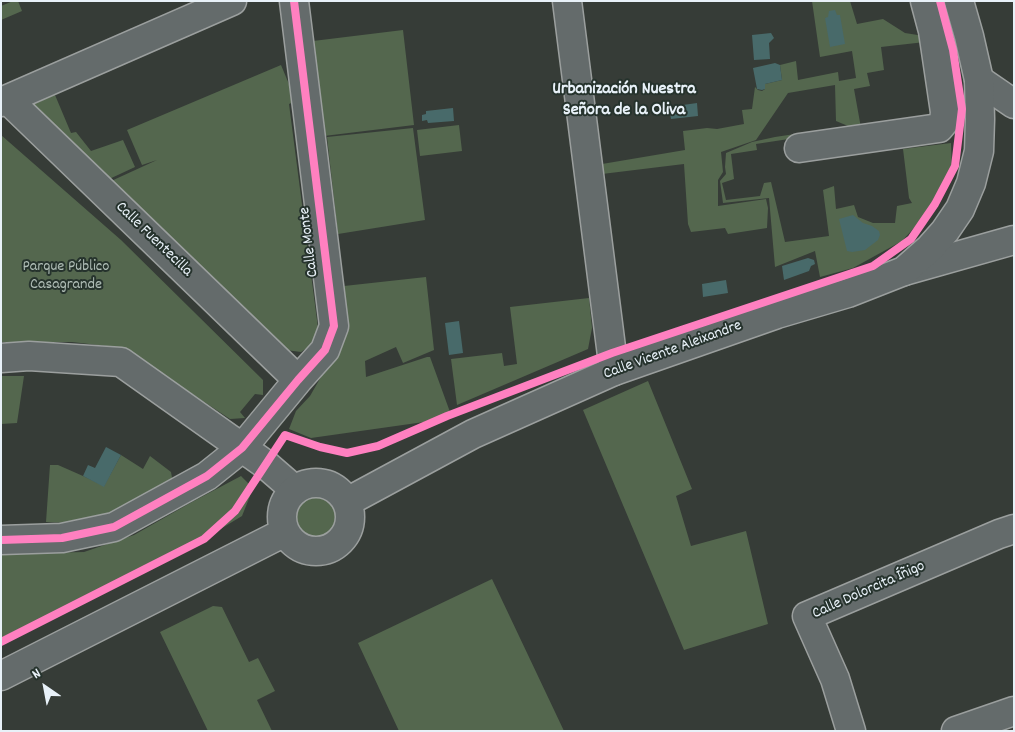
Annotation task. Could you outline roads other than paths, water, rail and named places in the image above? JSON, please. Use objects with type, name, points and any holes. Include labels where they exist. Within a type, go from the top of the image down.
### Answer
[{"type":"street","name":"Calle Fuentecilla","points":[[232,1],[5,101],[298,380]]},
{"type":"street","name":"Calle Monte","points":[[1,540],[62,538],[114,527],[207,476],[242,448],[325,350],[334,326],[294,1]]},
{"type":"street","points":[[567,1],[614,371]]},
{"type":"street","points":[[799,148],[938,128],[944,122],[945,112],[933,31],[925,1]]},
{"type":"street","points":[[904,271],[929,249],[960,209],[971,183],[979,151],[979,80],[970,36],[959,1]]},
{"type":"street","points":[[979,80],[1014,104]]},
{"type":"street","name":"Calle Vicente Aleixandre","points":[[347,502],[473,434],[614,371],[777,314],[848,293],[904,271],[1014,240]]},
{"type":"street","points":[[1,358],[29,356],[121,362],[272,469],[295,490]]},
{"type":"street","points":[[316,482],[327,484],[337,489],[347,502],[350,507],[351,518],[349,529],[343,539],[335,546],[324,550],[312,551],[301,548],[285,532],[282,520],[287,498],[305,484],[316,482]]},
{"type":"street","name":"Calle Dolorcita Íñigo","points":[[851,731],[835,679],[807,616],[1014,529]]},
{"type":"street","points":[[1,676],[285,532]]},
{"type":"street","points":[[956,731],[1014,711]]},
{"type":"water","points":[[835,10],[837,15],[840,15],[845,44],[830,47],[825,18],[828,17],[829,11]]},
{"type":"water","points":[[771,33],[774,38],[769,43],[770,59],[754,60],[752,35]]},
{"type":"water","points":[[775,63],[780,65],[782,80],[765,84],[765,89],[757,89],[753,68]]},
{"type":"water","points":[[697,103],[698,116],[671,119],[669,107]]},
{"type":"water","points":[[453,108],[454,121],[428,123],[427,120],[422,121],[422,115],[426,114],[426,111]]},
{"type":"water","points":[[853,215],[863,223],[879,231],[880,235],[878,240],[865,250],[852,252],[847,251],[839,219]]},
{"type":"water","points":[[808,258],[814,260],[815,264],[811,266],[809,271],[784,280],[782,266]]},
{"type":"water","points":[[726,280],[728,293],[703,297],[702,284]]},
{"type":"water","points":[[459,321],[463,353],[449,355],[445,323]]},
{"type":"water","points":[[106,447],[121,455],[104,487],[83,476],[88,465],[95,468]]},
{"type":"district","name":"Urbanización Nuestra Señora de la Oliva","points":[[624,101]]},
{"type":"park label","name":"Parque Público Casagrande","points":[[66,277]]}]
